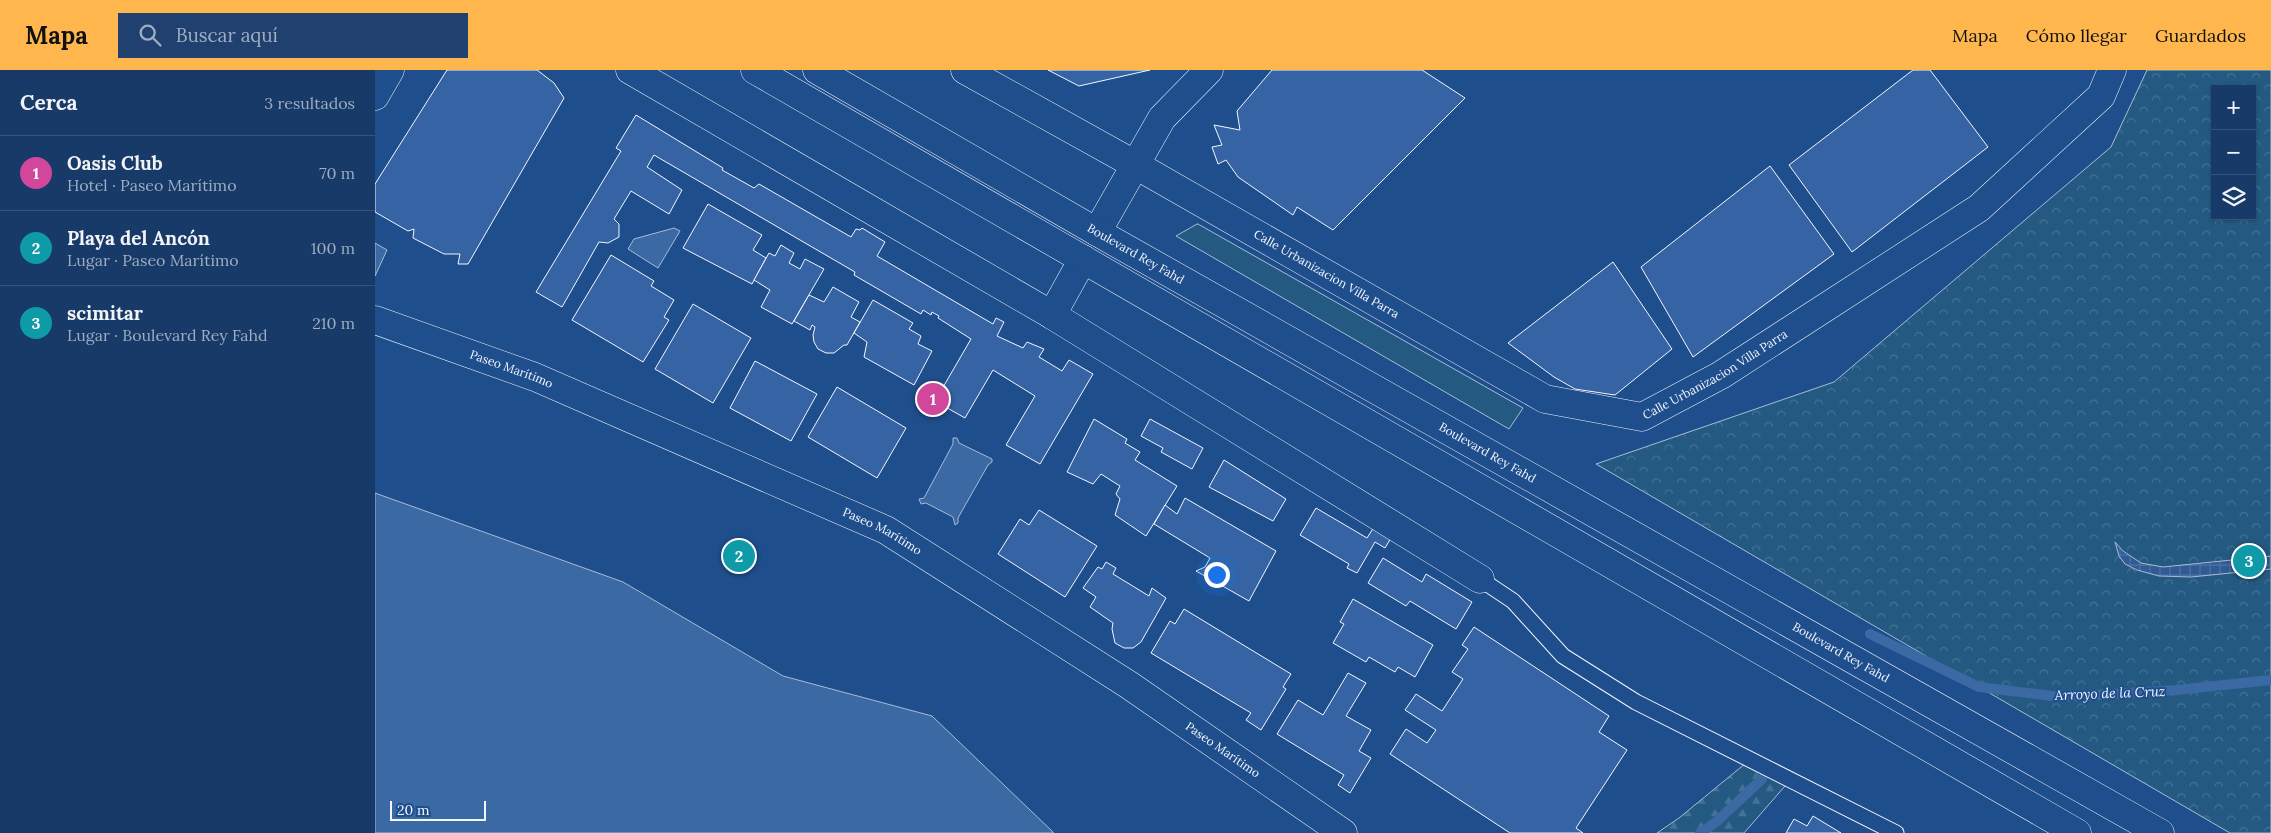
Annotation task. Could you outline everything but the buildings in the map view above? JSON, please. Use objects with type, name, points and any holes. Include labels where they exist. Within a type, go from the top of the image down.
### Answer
[{"type":"street","points":[[375,96],[389,70]]},
{"type":"street","points":[[631,70],[1052,315],[1480,579]]},
{"type":"street","points":[[755,70],[2077,833]]},
{"type":"street","name":"Boulevard Rey Fahd","points":[[817,70],[1097,232],[2160,833]]},
{"type":"street","name":"Calle Urbanizacion Villa Parra","points":[[965,70],[1134,164],[1545,399],[1642,417],[1721,375],[1979,208],[2101,96],[2112,70]]},
{"type":"street","points":[[1097,232],[1134,164],[1162,118],[1209,70]]},
{"type":"street","points":[[1052,315],[1083,259]]},
{"type":"street","name":"Paseo Marítimo","points":[[375,320],[535,377],[886,530],[1129,685],[1343,833]]},
{"type":"lane","points":[[1480,579],[1513,601],[1563,656],[1636,702],[1896,833]]},
{"type":"green space","points":[[2147,70],[2271,70],[2271,833],[2230,833],[1596,464],[1834,382],[2111,147]]},
{"type":"green space","points":[[1197,224],[1523,408],[1509,429],[1176,236]]},
{"type":"green space","points":[[1746,763],[1785,786],[1744,833],[1657,833],[1679,818]]},
{"type":"shaded area","points":[[674,228],[680,231],[658,268],[628,249],[634,239]]},
{"type":"shaded area","points":[[375,243],[387,250],[375,276]]},
{"type":"shaded area","points":[[953,438],[957,438],[959,443],[992,459],[958,518],[958,523],[955,525],[953,517],[926,503],[921,504],[919,499],[924,498],[953,444]]},
{"type":"shaded area","points":[[375,493],[623,582],[783,676],[932,716],[1054,833],[375,833]]},
{"type":"shaded area","points":[[2115,542],[2123,551],[2141,563],[2163,567],[2271,556],[2271,569],[2191,577],[2159,576],[2137,570],[2125,564],[2119,556]]},
{"type":"waterway","name":"Arroyo de la Cruz","points":[[1870,634],[1979,687],[2060,697],[2177,690],[2271,680]]},
{"type":"waterway","name":"Arroyo de la Cruz","points":[[1700,833],[1716,822],[1762,779]]},
{"type":"place","name":"Oasis Club","points":[[933,399]]},
{"type":"place","name":"Playa del Ancón","points":[[739,556]]},
{"type":"place","name":"scimitar","points":[[2249,561]]}]
